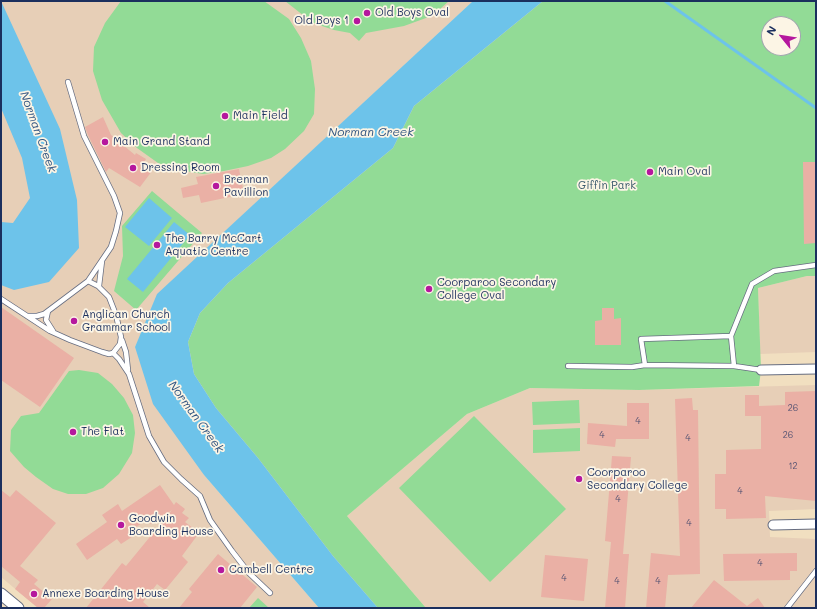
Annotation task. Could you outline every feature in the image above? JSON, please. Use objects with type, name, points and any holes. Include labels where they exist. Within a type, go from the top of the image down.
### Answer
[{"type":"street","points":[[760,370],[816,369]]},
{"type":"street","points":[[773,525],[816,524]]},
{"type":"street","points":[[1,594],[18,608]]},
{"type":"lane","points":[[27,316],[37,316],[48,310],[88,281],[110,247],[116,231],[120,213],[114,196],[84,136],[68,82]]},
{"type":"lane","points":[[99,286],[103,260]]},
{"type":"lane","points":[[734,366],[731,336],[752,284],[774,271],[816,265]]},
{"type":"lane","points":[[88,281],[99,286],[109,297],[116,315],[126,352],[129,374],[149,436],[164,462],[180,480],[200,496],[210,520],[232,551],[249,573],[270,593]]},
{"type":"lane","points":[[1,299],[54,333],[102,352],[113,354],[121,361],[129,374]]},
{"type":"lane","points":[[48,310],[46,320],[54,333]]},
{"type":"lane","points":[[645,365],[641,339],[731,336]]},
{"type":"lane","points":[[113,354],[120,344],[121,338]]},
{"type":"lane","points":[[568,366],[734,366],[760,370]]},
{"type":"lane","points":[[787,608],[816,571]]},
{"type":"shaded area","name":"Anglican Church Grammar School","points":[[1,1],[473,1],[158,294],[135,347],[204,475],[319,608],[38,608],[1,577]]},
{"type":"shaded area","points":[[807,276],[816,276],[816,352],[760,354],[758,288]]},
{"type":"shaded area","name":"Coorparoo Secondary College","points":[[816,385],[816,509],[769,511],[770,537],[816,539],[816,608],[426,608],[347,516],[467,414],[530,388],[639,390]]},
{"type":"green space","points":[[121,1],[264,1],[289,19],[301,38],[311,61],[315,89],[314,114],[304,131],[285,149],[271,158],[248,166],[203,174],[179,170],[158,163],[137,148],[121,133],[102,100],[93,71],[94,47],[105,23]]},
{"type":"green space","name":"Old Boys Oval","points":[[285,1],[449,1],[426,18],[404,26],[366,33],[359,41],[350,33],[334,30],[313,23]]},
{"type":"green space","name":"Giffin Park","points":[[543,1],[816,1],[816,276],[807,276],[758,288],[761,370],[759,386],[639,390],[530,388],[467,414],[347,516],[426,608],[378,608],[333,556],[258,458],[216,408],[194,374],[188,342],[200,313],[228,283],[393,148],[414,106]]},
{"type":"green space","name":"The Barry McCart Aquatic Centre","points":[[152,191],[202,233],[136,310],[114,291],[123,256],[122,226]]},
{"type":"green space","name":"The Flat","points":[[79,370],[98,373],[112,384],[124,398],[133,415],[135,433],[132,453],[119,474],[103,488],[86,494],[68,494],[53,489],[24,467],[10,451],[11,430],[21,416],[39,413],[69,371]]},
{"type":"green space","points":[[579,400],[580,423],[533,425],[532,402]]},
{"type":"green space","points":[[474,416],[566,509],[490,582],[399,488]]},
{"type":"green space","points":[[580,428],[580,451],[533,453],[533,430]]},
{"type":"green space","points":[[258,598],[269,608],[249,608]]},
{"type":"water","name":"Norman Creek","points":[[1,1],[60,129],[77,200],[79,248],[49,282],[14,290],[1,285],[1,222],[13,223],[30,198],[22,158],[1,108]]},
{"type":"water","name":"Norman Creek","points":[[473,1],[543,1],[414,106],[393,148],[228,283],[200,313],[188,342],[194,374],[216,408],[258,458],[333,556],[378,608],[319,608],[204,475],[153,404],[135,347],[157,294]]},
{"type":"water","points":[[149,198],[172,218],[149,246],[125,227]]},
{"type":"water","points":[[174,222],[190,235],[143,292],[127,279]]},
{"type":"building","points":[[103,117],[111,135],[135,155],[136,153],[146,159],[142,166],[152,171],[140,187],[109,168],[106,172],[85,127]]},
{"type":"building","points":[[803,162],[816,162],[816,243],[804,244]]},
{"type":"building","name":"Brennan Pavillion","points":[[239,169],[244,194],[201,203],[199,195],[183,198],[181,188],[198,184],[196,177]]},
{"type":"building","points":[[1,307],[74,358],[40,407],[1,380]]},
{"type":"building","points":[[602,308],[614,308],[614,319],[621,318],[621,345],[595,345],[595,321],[602,320]]},
{"type":"building","points":[[816,391],[816,501],[765,496],[766,518],[726,519],[726,509],[715,509],[715,474],[726,474],[726,450],[761,449],[761,416],[745,416],[745,395],[759,395],[759,406],[785,405],[785,392]]},
{"type":"building","points":[[692,398],[693,410],[698,410],[700,574],[668,575],[665,608],[646,608],[651,553],[680,556],[675,399]]},
{"type":"building","points":[[627,403],[649,403],[649,439],[616,439],[615,447],[587,444],[588,423],[627,426]]},
{"type":"building","points":[[612,456],[631,457],[623,554],[629,554],[625,608],[605,608],[611,542],[605,541]]},
{"type":"building","points":[[160,485],[174,505],[176,502],[185,509],[182,513],[189,518],[185,522],[199,533],[182,556],[188,562],[165,590],[157,584],[143,602],[150,608],[86,608],[122,563],[126,566],[172,510],[151,524],[146,520],[135,528],[138,533],[121,544],[117,539],[87,560],[76,544],[107,522],[102,515],[118,504],[122,511]]},
{"type":"building","points":[[1,490],[10,497],[16,490],[56,523],[20,566],[38,580],[34,584],[52,599],[44,608],[38,608],[15,589],[20,582],[1,566]]},
{"type":"building","points":[[797,553],[797,571],[790,571],[790,580],[724,581],[723,554]]},
{"type":"building","name":"Cambell Centre","points":[[218,554],[257,587],[240,608],[179,608],[192,592],[189,589]]},
{"type":"building","points":[[545,555],[588,559],[584,601],[541,597]]},
{"type":"building","points":[[714,580],[747,606],[758,598],[765,608],[691,608]]},
{"type":"waterway","points":[[665,1],[816,108]]},
{"type":"place","name":"Old Boys Oval","points":[[367,13]]},
{"type":"place","name":"Old Boys 1","points":[[357,21]]},
{"type":"place","name":"Main Field","points":[[225,116]]},
{"type":"place","name":"Main Grand Stand","points":[[105,142]]},
{"type":"place","name":"Dressing Room","points":[[133,168]]},
{"type":"place","name":"Main Oval","points":[[650,172]]},
{"type":"place","name":"Brennan Pavillion","points":[[216,186]]},
{"type":"place","name":"The Barry McCart Aquatic Centre","points":[[157,245]]},
{"type":"place","name":"Coorparoo Secondary College Oval","points":[[429,289]]},
{"type":"place","name":"Anglican Church Grammar School","points":[[74,321]]},
{"type":"place","name":"The Flat","points":[[73,432]]},
{"type":"place","name":"Coorparoo Secondary College","points":[[579,479]]},
{"type":"place","name":"Goodwin Boarding House","points":[[121,525]]},
{"type":"place","name":"Cambell Centre","points":[[221,570]]},
{"type":"place","name":"Annexe Boarding House","points":[[34,594]]}]
